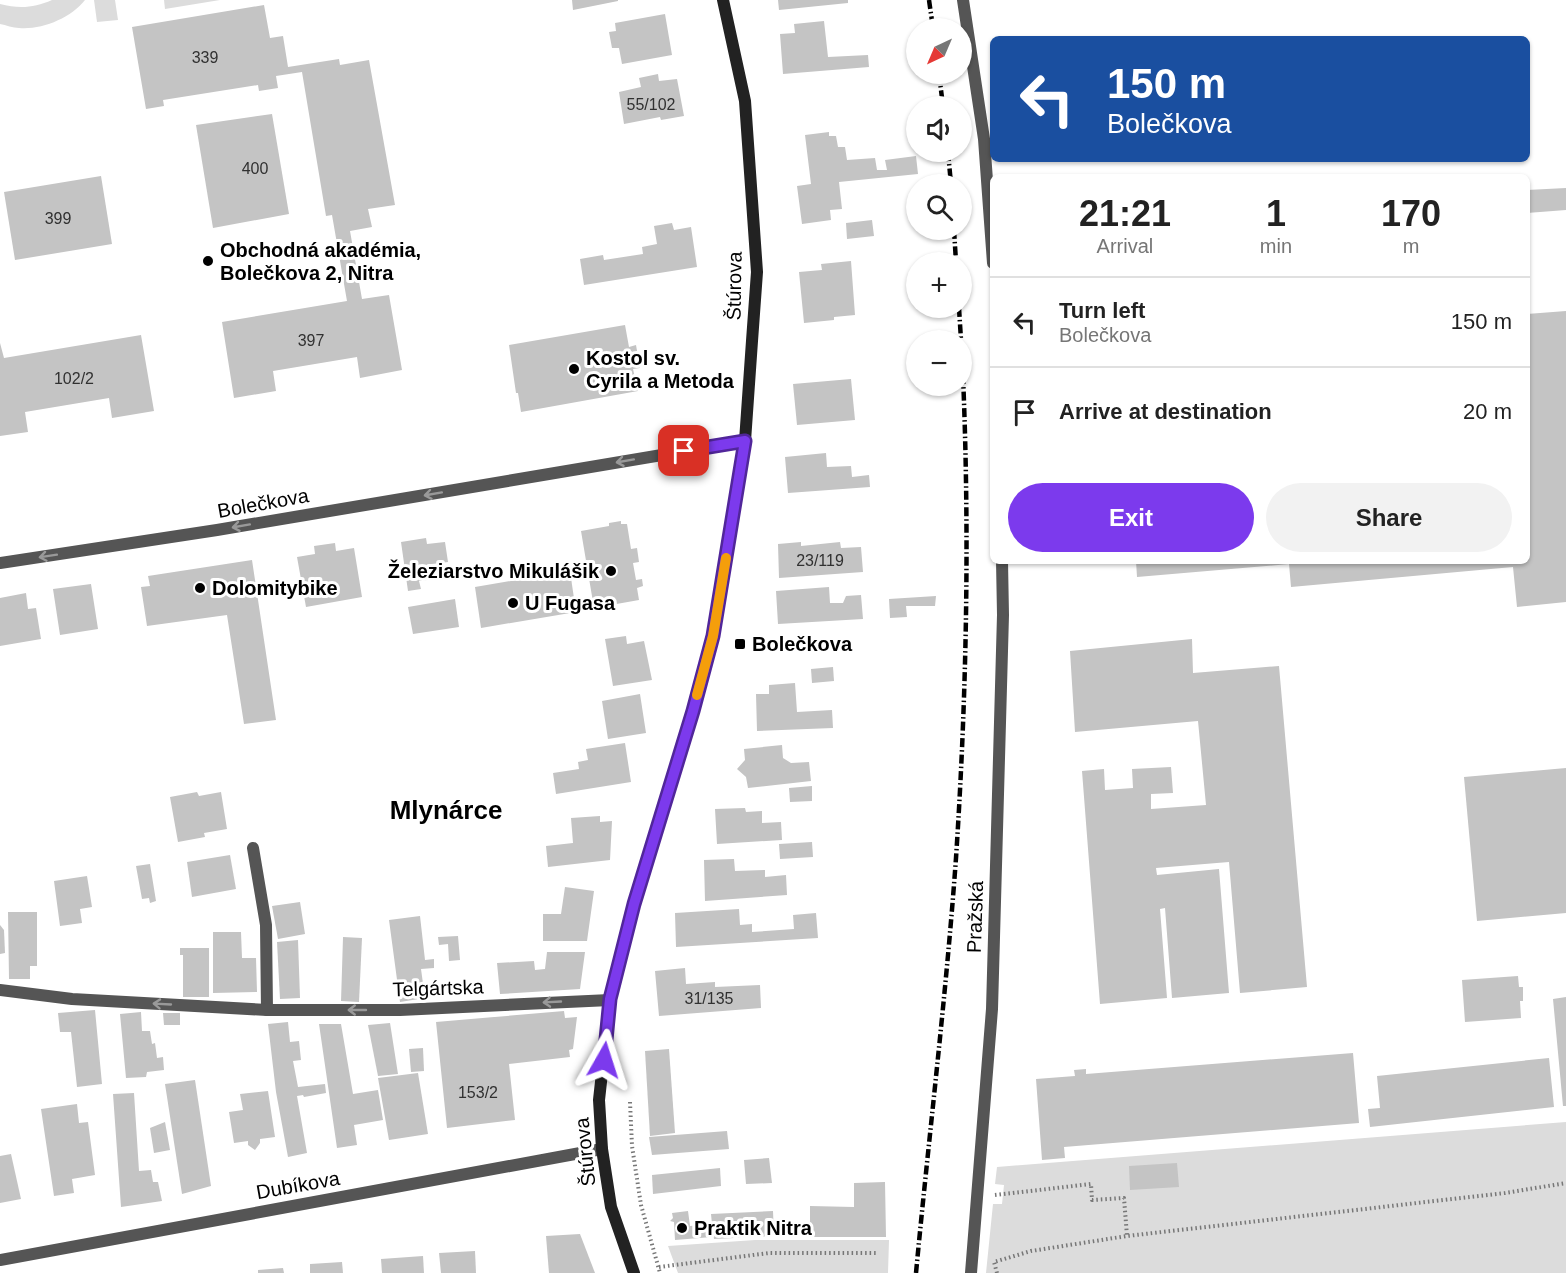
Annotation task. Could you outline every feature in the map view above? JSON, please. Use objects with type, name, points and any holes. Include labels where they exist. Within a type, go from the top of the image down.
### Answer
[{"type":"street","name":"Štúrova","points":[[634,1273],[611,1207],[602,1149],[599,1100],[610,999],[634,904],[693,711],[713,636],[745,441],[757,272],[745,101],[723,0]]},
{"type":"street","points":[[963,0],[984,139],[990,222]]},
{"type":"street","name":"Bolečkova","points":[[0,563],[217,530],[745,441]]},
{"type":"street","name":"Pražská","points":[[971,1273],[992,1009],[1003,615],[1002,564]]},
{"type":"street","points":[[253,848],[266,925],[267,1010]]},
{"type":"street","name":"Telgártska","points":[[0,990],[72,999],[267,1010],[400,1010],[610,999]]},
{"type":"street","name":"Dubíkova","points":[[0,1260],[602,1149]]},
{"type":"path","points":[[630,1102],[632,1146],[641,1205],[660,1273]]},
{"type":"path","points":[[997,1273],[994,1262],[1031,1251],[1126,1236],[1505,1193],[1566,1183]]},
{"type":"path","points":[[992,1196],[1091,1184],[1092,1200],[1124,1198],[1126,1236]]},
{"type":"path","points":[[659,1267],[769,1253],[878,1253]]},
{"type":"shaded area","points":[[52,0],[85,0],[72,12],[46,25],[14,28],[0,24],[0,4],[26,7]]},
{"type":"shaded area","points":[[94,0],[115,0],[118,20],[97,22]]},
{"type":"shaded area","points":[[164,0],[220,0],[165,9]]},
{"type":"shaded area","points":[[1566,1122],[1566,1273],[986,1273],[993,1204],[1002,1204],[1004,1185],[995,1184],[997,1167]]},
{"type":"shaded area","points":[[755,1240],[889,1240],[888,1273],[678,1273],[668,1246]]},
{"type":"building","points":[[572,0],[618,0],[618,1],[573,10]]},
{"type":"building","points":[[778,0],[848,0],[848,3],[779,10]]},
{"type":"building","points":[[264,5],[270,38],[283,36],[288,67],[339,59],[340,65],[369,60],[395,205],[368,209],[372,227],[350,231],[362,299],[389,295],[402,370],[360,378],[357,357],[273,371],[276,391],[234,398],[222,322],[347,301],[332,215],[326,216],[302,72],[276,76],[278,88],[259,91],[258,85],[163,100],[164,106],[146,109],[132,27]]},
{"type":"building","points":[[665,14],[672,55],[622,64],[619,48],[612,48],[609,32],[616,31],[615,23]]},
{"type":"building","points":[[824,21],[828,57],[868,55],[869,67],[783,74],[780,34],[795,33],[794,24]]},
{"type":"building","points":[[658,74],[659,81],[677,79],[684,116],[661,120],[660,117],[624,124],[619,92],[641,87],[639,78]]},
{"type":"building","points":[[272,114],[289,214],[213,228],[196,125]]},
{"type":"building","points":[[829,132],[829,136],[836,136],[838,147],[845,147],[847,160],[875,158],[877,170],[887,170],[885,160],[906,157],[906,162],[917,162],[918,174],[839,182],[842,209],[830,210],[831,220],[802,224],[797,186],[811,184],[805,135]]},
{"type":"building","points":[[101,176],[112,244],[15,260],[4,192]]},
{"type":"building","points":[[1566,188],[1566,210],[1530,213],[1530,190]]},
{"type":"building","points":[[872,220],[874,236],[847,239],[846,223]]},
{"type":"building","points":[[672,223],[674,230],[691,227],[697,267],[584,285],[580,259],[603,255],[604,260],[643,254],[642,247],[657,244],[654,226]]},
{"type":"building","points":[[851,261],[855,315],[804,323],[799,272],[822,270],[821,264]]},
{"type":"building","points":[[1566,311],[1566,602],[1517,607],[1513,567],[1291,587],[1289,564],[1530,564],[1530,314]]},
{"type":"building","name":"Kostol sv. Cyrila a Metoda","points":[[625,325],[629,347],[636,345],[640,368],[633,369],[638,391],[521,412],[509,345]]},
{"type":"building","points":[[141,335],[154,411],[112,418],[109,398],[25,412],[28,432],[0,436],[0,343],[4,358]]},
{"type":"building","points":[[851,379],[855,420],[797,425],[793,384]]},
{"type":"building","points":[[826,453],[827,467],[851,466],[852,477],[869,475],[870,487],[788,493],[785,457]]},
{"type":"building","name":"Železiarstvo Mikulášik","points":[[621,521],[621,524],[627,524],[631,549],[637,548],[639,562],[633,563],[636,580],[642,579],[643,586],[637,588],[639,600],[594,608],[581,531],[609,526],[609,523]]},
{"type":"building","points":[[426,538],[427,544],[445,542],[448,562],[432,564],[435,579],[419,581],[421,589],[408,591],[401,542]]},
{"type":"building","points":[[801,542],[801,546],[840,542],[841,548],[861,547],[863,572],[779,578],[778,544]]},
{"type":"building","points":[[335,543],[336,551],[354,548],[362,597],[306,607],[297,557],[315,554],[314,546]]},
{"type":"building","points":[[252,560],[276,720],[244,724],[227,615],[147,626],[141,587],[150,586],[148,576]]},
{"type":"building","points":[[1136,564],[1289,564],[1137,577]]},
{"type":"building","points":[[570,571],[576,612],[481,628],[475,587]]},
{"type":"building","points":[[91,584],[98,629],[60,635],[53,589]]},
{"type":"building","points":[[829,587],[830,603],[843,603],[846,596],[861,595],[863,619],[778,624],[776,591]]},
{"type":"building","points":[[26,593],[28,609],[36,608],[41,639],[0,646],[0,598]]},
{"type":"building","points":[[936,596],[935,606],[906,606],[907,617],[890,618],[889,599]]},
{"type":"building","points":[[455,599],[459,627],[413,634],[408,607]]},
{"type":"building","points":[[626,636],[627,644],[644,641],[652,680],[613,686],[605,639]]},
{"type":"building","points":[[1192,639],[1193,673],[1279,666],[1307,987],[1240,993],[1229,862],[1156,868],[1157,875],[1219,869],[1229,993],[1172,998],[1165,908],[1160,909],[1167,998],[1100,1004],[1082,771],[1104,769],[1105,790],[1133,788],[1132,769],[1171,767],[1173,793],[1151,794],[1151,809],[1206,805],[1198,721],[1075,732],[1070,651]]},
{"type":"building","points":[[833,667],[834,681],[812,683],[811,669]]},
{"type":"building","points":[[795,683],[797,712],[832,710],[833,728],[757,731],[756,694],[769,694],[769,685]]},
{"type":"building","points":[[640,694],[646,733],[608,739],[602,701]]},
{"type":"building","points":[[625,743],[631,782],[556,794],[553,773],[579,769],[578,762],[588,760],[586,749]]},
{"type":"building","points":[[782,745],[783,758],[791,763],[809,762],[811,781],[748,788],[746,777],[737,769],[745,760],[744,749]]},
{"type":"building","points":[[1566,768],[1566,913],[1477,921],[1464,777]]},
{"type":"building","points":[[812,786],[812,801],[790,802],[789,788]]},
{"type":"building","points":[[197,792],[199,796],[221,792],[227,829],[204,833],[205,837],[178,842],[170,797]]},
{"type":"building","points":[[745,808],[746,812],[762,811],[762,823],[781,822],[782,840],[717,844],[715,809]]},
{"type":"building","points":[[600,816],[600,822],[612,821],[610,860],[548,867],[546,846],[573,843],[571,818]]},
{"type":"building","points":[[812,842],[813,857],[780,859],[779,844]]},
{"type":"building","points":[[230,855],[236,889],[192,897],[187,862]]},
{"type":"building","points":[[734,859],[735,871],[765,870],[765,877],[786,875],[787,895],[705,901],[704,860]]},
{"type":"building","points":[[150,864],[156,901],[150,903],[149,898],[142,899],[136,866]]},
{"type":"building","points":[[87,876],[92,907],[80,909],[82,923],[60,926],[54,881]]},
{"type":"building","points":[[565,887],[594,891],[587,941],[543,941],[543,914],[561,914]]},
{"type":"building","points":[[300,902],[305,934],[278,939],[272,906]]},
{"type":"building","points":[[739,909],[740,925],[752,924],[752,932],[794,929],[793,915],[816,913],[818,938],[676,947],[675,913]]},
{"type":"building","points":[[8,912],[37,912],[37,966],[30,966],[30,979],[9,979]]},
{"type":"building","points":[[420,916],[425,960],[434,959],[434,968],[421,969],[425,998],[400,1002],[389,920]]},
{"type":"building","points":[[0,925],[4,930],[5,953],[0,954]]},
{"type":"building","points":[[213,932],[241,932],[242,958],[256,958],[257,992],[213,993]]},
{"type":"building","points":[[458,936],[460,960],[449,961],[448,944],[439,945],[438,937]]},
{"type":"building","points":[[343,937],[362,938],[359,1002],[341,1001]]},
{"type":"building","points":[[298,940],[300,998],[280,999],[277,942]]},
{"type":"building","points":[[180,948],[209,948],[209,997],[183,997],[183,955],[180,955]]},
{"type":"building","points":[[547,952],[585,952],[580,989],[500,994],[497,963],[534,961],[535,970],[545,969]]},
{"type":"building","points":[[685,968],[686,984],[715,982],[715,987],[760,985],[761,1008],[659,1016],[655,971]]},
{"type":"building","points":[[1518,976],[1519,987],[1523,987],[1523,1001],[1520,1001],[1521,1018],[1465,1022],[1462,980]]},
{"type":"building","points":[[1566,997],[1566,1106],[1563,1106],[1553,999]]},
{"type":"building","points":[[95,1010],[102,1084],[77,1087],[71,1032],[60,1032],[58,1013]]},
{"type":"building","points":[[564,1011],[565,1018],[577,1017],[573,1049],[569,1050],[570,1057],[509,1064],[515,1120],[447,1128],[436,1022]]},
{"type":"building","points":[[141,1012],[142,1031],[150,1031],[152,1044],[155,1043],[157,1058],[163,1057],[164,1070],[147,1072],[146,1077],[126,1078],[120,1014]]},
{"type":"building","points":[[163,1013],[180,1013],[180,1025],[164,1025]]},
{"type":"building","points":[[288,1022],[290,1042],[299,1041],[301,1060],[293,1061],[298,1087],[325,1084],[326,1093],[297,1096],[307,1153],[288,1157],[276,1092],[268,1024]]},
{"type":"building","points":[[390,1023],[398,1074],[378,1076],[368,1025]]},
{"type":"building","points":[[319,1024],[341,1024],[353,1094],[378,1090],[383,1120],[354,1125],[357,1145],[337,1148]]},
{"type":"building","points":[[423,1048],[424,1071],[411,1072],[409,1049]]},
{"type":"building","points":[[669,1049],[675,1133],[650,1136],[645,1051]]},
{"type":"building","points":[[1353,1053],[1359,1123],[1064,1147],[1065,1158],[1042,1160],[1036,1079],[1075,1076],[1074,1070],[1086,1069],[1086,1074]]},
{"type":"building","points":[[1549,1058],[1554,1107],[1370,1127],[1368,1109],[1380,1108],[1377,1076]]},
{"type":"building","points":[[418,1073],[428,1134],[389,1140],[378,1078]]},
{"type":"building","points":[[195,1080],[211,1186],[182,1194],[165,1084]]},
{"type":"building","points":[[268,1091],[275,1137],[260,1139],[255,1150],[248,1145],[248,1141],[234,1143],[229,1112],[243,1110],[240,1094]]},
{"type":"building","points":[[134,1093],[139,1171],[151,1170],[153,1182],[158,1182],[162,1201],[121,1207],[113,1094]]},
{"type":"building","points":[[77,1104],[79,1123],[88,1122],[95,1175],[72,1179],[74,1193],[54,1196],[41,1109]]},
{"type":"building","points":[[165,1122],[170,1150],[154,1153],[150,1128]]},
{"type":"building","points":[[727,1131],[729,1149],[652,1155],[649,1137]]},
{"type":"building","points":[[11,1154],[21,1199],[0,1203],[0,1156]]},
{"type":"building","points":[[769,1158],[772,1183],[746,1184],[744,1160]]},
{"type":"building","points":[[1177,1163],[1179,1187],[1130,1190],[1129,1166]]},
{"type":"building","points":[[720,1168],[721,1186],[653,1194],[652,1175]]},
{"type":"building","points":[[885,1182],[886,1237],[810,1237],[810,1206],[854,1207],[854,1183]]},
{"type":"building","points":[[688,1211],[690,1226],[712,1224],[711,1214],[773,1211],[774,1236],[714,1239],[712,1227],[712,1237],[675,1240],[674,1222],[670,1221],[673,1218],[672,1213]]},
{"type":"building","points":[[580,1234],[595,1273],[549,1273],[546,1236]]},
{"type":"building","points":[[475,1251],[476,1273],[441,1273],[439,1253]]},
{"type":"building","points":[[423,1256],[424,1273],[382,1273],[381,1259]]},
{"type":"building","points":[[342,1262],[343,1273],[310,1273],[310,1264]]},
{"type":"building","points":[[283,1268],[284,1273],[258,1273],[258,1270]]},
{"type":"railway","points":[[929,0],[932,18]]},
{"type":"railway","points":[[940,84],[942,96]]},
{"type":"railway","points":[[949,162],[950,174]]},
{"type":"railway","points":[[955,240],[955,252]]},
{"type":"railway","points":[[960,318],[960,330]]},
{"type":"railway","points":[[916,1273],[947,962],[960,795],[967,543],[963,396]]},
{"type":"slow traffic","points":[[697,695],[713,636],[726,558]]},
{"type":"place","name":"Obchodná akadémia, Bolečkova 2, Nitra","points":[[208,261]]},
{"type":"place","name":"Kostol sv. Cyrila a Metoda","points":[[574,369]]},
{"type":"place","name":"Železiarstvo Mikulášik","points":[[611,571]]},
{"type":"place","name":"Dolomitybike","points":[[200,588]]},
{"type":"place","name":"U Fugasa","points":[[513,603]]},
{"type":"place","name":"Bolečkova","points":[[740,644]]},
{"type":"place","name":"Praktik Nitra","points":[[682,1228]]},
{"type":"district","name":"Mlynárce","points":[[446,810]]},
{"type":"route","points":[[604,1060],[610,999],[634,904],[693,711],[713,636],[745,441],[684,451]]}]
